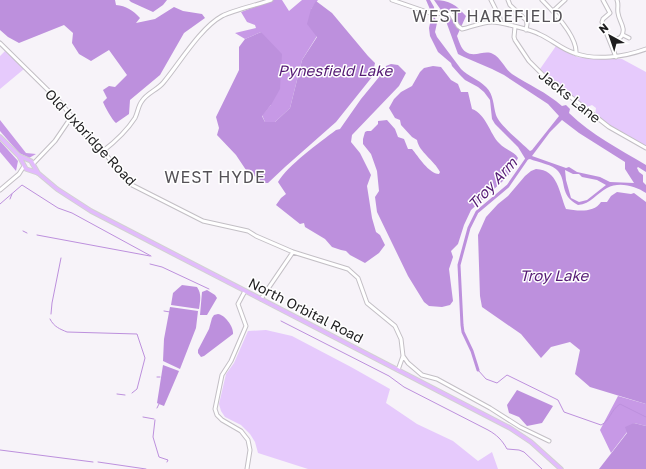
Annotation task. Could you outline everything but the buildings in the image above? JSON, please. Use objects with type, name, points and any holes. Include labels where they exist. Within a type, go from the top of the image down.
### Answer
[{"type":"main road","points":[[0,137],[19,156],[26,167],[32,168],[33,165]]},
{"type":"main road","points":[[19,156],[28,160],[26,167]]},
{"type":"main road","name":"North Orbital Road","points":[[28,160],[38,173]]},
{"type":"main road","name":"North Orbital Road","points":[[26,167],[38,173],[57,189],[91,211],[510,428],[532,442],[561,469]]},
{"type":"street","points":[[103,151],[114,144],[122,136],[135,117],[141,101],[149,93],[161,85],[189,48],[213,23],[222,16],[271,0]]},
{"type":"street","points":[[392,0],[431,13],[451,14],[460,27],[467,28],[485,23],[500,23],[539,33],[576,54],[616,57],[633,54],[646,49]]},
{"type":"street","points":[[491,0],[500,18],[500,23]]},
{"type":"street","points":[[508,0],[510,5],[526,20],[526,30]]},
{"type":"street","points":[[542,0],[562,22],[575,44],[576,54]]},
{"type":"street","points":[[553,11],[565,0]]},
{"type":"street","points":[[603,0],[610,13],[602,22],[616,57]]},
{"type":"street","points":[[611,43],[622,35],[624,30],[618,14],[619,5],[617,0]]},
{"type":"street","name":"Jacks Lane","points":[[515,27],[515,40],[529,61],[544,76],[609,127],[646,148]]},
{"type":"street","points":[[622,35],[629,38]]},
{"type":"street","name":"Old Uxbridge Road","points":[[0,43],[61,103],[86,135],[103,151],[130,183],[203,221],[248,231],[256,236],[294,252],[348,269],[358,278],[367,302],[395,326],[401,339],[403,356],[398,370]]},
{"type":"street","points":[[33,165],[55,141],[72,116]]},
{"type":"street","points":[[28,160],[39,157]]},
{"type":"street","points":[[0,190],[26,167]]},
{"type":"street","points":[[261,299],[294,252]]},
{"type":"street","points":[[245,292],[238,304],[246,326],[231,361],[222,375],[215,409],[217,416],[241,431],[249,443],[247,469]]},
{"type":"street","points":[[403,356],[422,375],[437,379],[490,408],[520,427],[549,441]]},
{"type":"street","points":[[400,366],[408,362]]},
{"type":"shaded area","points":[[273,0],[282,0],[289,11],[302,0],[318,0],[311,9],[317,36],[302,60],[290,108],[275,122],[265,122],[262,115],[271,105],[261,32],[245,39],[235,33],[256,28],[255,25],[247,22],[241,12]]},
{"type":"shaded area","points":[[556,46],[577,57],[622,59],[646,72],[646,147],[606,124],[595,115],[596,108],[592,105],[585,108],[540,69]]},
{"type":"shaded area","points":[[5,51],[24,69],[0,89],[0,56]]},
{"type":"shaded area","points":[[0,120],[26,153],[36,154],[29,158],[19,153],[0,131]]},
{"type":"shaded area","points":[[0,141],[18,161],[16,171],[0,152]]},
{"type":"shaded area","points":[[266,330],[292,336],[390,389],[386,403],[417,424],[453,441],[478,461],[492,452],[498,469],[308,469],[258,453],[255,442],[250,434],[241,425],[225,417],[219,404],[226,374],[234,363],[248,331]]},
{"type":"shaded area","points":[[618,396],[646,404],[646,426],[634,423],[611,453],[600,430]]},
{"type":"water","points":[[0,0],[115,0],[116,5],[129,9],[140,18],[136,23],[155,19],[174,7],[183,11],[202,14],[205,18],[184,33],[160,75],[130,100],[129,114],[116,123],[103,102],[107,98],[103,90],[109,86],[115,87],[127,75],[109,50],[91,61],[79,54],[72,43],[73,33],[64,25],[19,43],[8,37],[0,30]]},
{"type":"water","points":[[129,0],[167,0],[153,12]]},
{"type":"water","points":[[426,0],[430,0],[434,7],[437,23],[435,32],[437,37],[461,69],[489,90],[496,115],[501,124],[530,151],[559,116],[548,104],[504,75],[458,54],[443,13],[434,0],[449,2],[466,16],[457,36],[464,51],[469,54],[487,52],[493,54],[512,74],[544,93],[562,106],[566,105],[570,109],[569,113],[587,128],[646,165],[646,172],[638,167],[637,168],[643,175],[643,182],[646,185],[646,193],[632,186],[617,185],[603,190],[587,203],[578,205],[572,201],[568,197],[561,175],[558,171],[545,164],[530,159],[526,160],[518,147],[495,124],[492,119],[490,100],[484,92],[465,80],[451,63],[438,52],[430,36],[429,28],[432,14]],"holes":[[[562,120],[579,133],[625,162],[625,169],[634,183],[610,182],[600,177],[577,172],[569,167],[566,168],[532,156],[550,132]],[[565,170],[573,174],[579,174],[582,177],[597,180],[606,185],[587,200],[579,202],[571,198]]]},
{"type":"water","name":"Pynesfield Lake","points":[[316,1],[332,13],[375,63],[372,77],[336,122],[268,183],[260,183],[256,177],[248,173],[236,155],[217,135],[219,128],[216,117],[239,70],[239,47],[245,39],[261,32],[282,54],[280,89],[271,105],[262,116],[265,122],[275,122],[290,108],[302,60],[317,37],[307,24],[311,9]]},
{"type":"water","points":[[391,64],[398,65],[406,73],[399,86],[352,135],[351,142],[360,153],[371,175],[367,186],[372,218],[376,232],[380,235],[385,245],[379,253],[365,263],[350,255],[346,251],[332,247],[325,239],[305,227],[304,223],[300,224],[276,205],[286,194],[278,182],[304,154],[336,130],[340,129],[361,99],[384,71],[386,66]]},
{"type":"water","points":[[433,66],[441,67],[451,80],[458,84],[461,92],[468,92],[472,109],[481,115],[499,143],[518,158],[511,172],[504,180],[471,210],[458,244],[451,251],[453,257],[449,269],[453,301],[450,305],[442,307],[429,306],[424,302],[408,276],[377,212],[375,197],[379,191],[377,171],[371,154],[363,144],[365,132],[371,131],[378,124],[378,121],[387,120],[395,129],[398,137],[404,139],[408,149],[412,149],[431,171],[439,174],[440,172],[418,144],[417,140],[412,137],[401,125],[400,120],[395,118],[389,108],[394,99],[401,92],[412,86],[424,68]]},
{"type":"water","name":"Troy Lake","points":[[536,169],[549,173],[557,183],[566,209],[581,211],[590,210],[598,206],[601,202],[607,202],[611,196],[617,192],[634,193],[646,202],[646,404],[590,387],[575,374],[580,350],[570,342],[551,347],[541,358],[521,334],[482,307],[480,296],[478,235],[486,217],[508,196],[525,176]]},
{"type":"water","points":[[182,285],[197,287],[200,295],[199,309],[171,305],[173,293]]},
{"type":"water","points":[[207,290],[217,298],[207,315],[200,315],[202,292]]},
{"type":"water","points":[[170,307],[198,311],[196,328],[180,369],[163,361],[164,339]]},
{"type":"water","points":[[218,314],[228,322],[232,328],[233,334],[201,357],[198,350],[209,329],[212,318],[214,315]]},
{"type":"water","points":[[163,365],[179,371],[164,406],[157,403]]},
{"type":"water","points":[[517,390],[553,406],[542,423],[527,426],[519,417],[509,413],[507,405]]},
{"type":"water","points":[[634,423],[646,426],[646,469],[599,469],[627,433],[625,427]]},
{"type":"waterway","name":"Troy Arm","points":[[478,370],[472,351],[463,332],[459,265],[469,228],[477,212],[508,186],[528,157]]},
{"type":"waterway","points":[[0,204],[22,185],[58,208],[72,213],[151,256]]},
{"type":"waterway","points":[[10,199],[12,194]]},
{"type":"waterway","points":[[23,231],[27,233]]},
{"type":"waterway","points":[[37,235],[150,256]]},
{"type":"waterway","points":[[51,314],[61,258]]},
{"type":"waterway","points":[[150,264],[162,267],[209,289]]},
{"type":"waterway","points":[[164,311],[170,312]]},
{"type":"waterway","points":[[50,319],[55,326],[67,332],[137,334],[145,358],[137,389],[132,393]]},
{"type":"waterway","points":[[281,321],[389,376],[404,387],[488,430],[499,438],[507,449],[524,452],[542,469]]},
{"type":"waterway","points":[[478,370],[486,379],[497,383],[507,375],[558,400],[564,412],[601,425],[620,404],[646,417]]},
{"type":"waterway","points":[[117,394],[125,395]]},
{"type":"waterway","points":[[157,408],[159,404]]},
{"type":"waterway","points":[[143,417],[154,419]]},
{"type":"waterway","points":[[155,420],[153,437],[159,457],[168,460],[167,462]]},
{"type":"waterway","points":[[0,450],[93,462]]},
{"type":"waterway","points":[[98,462],[146,469]]},
{"type":"district","name":"WEST HAREFIELD","points":[[488,16]]},
{"type":"district","name":"WEST HYDE","points":[[215,177]]}]
